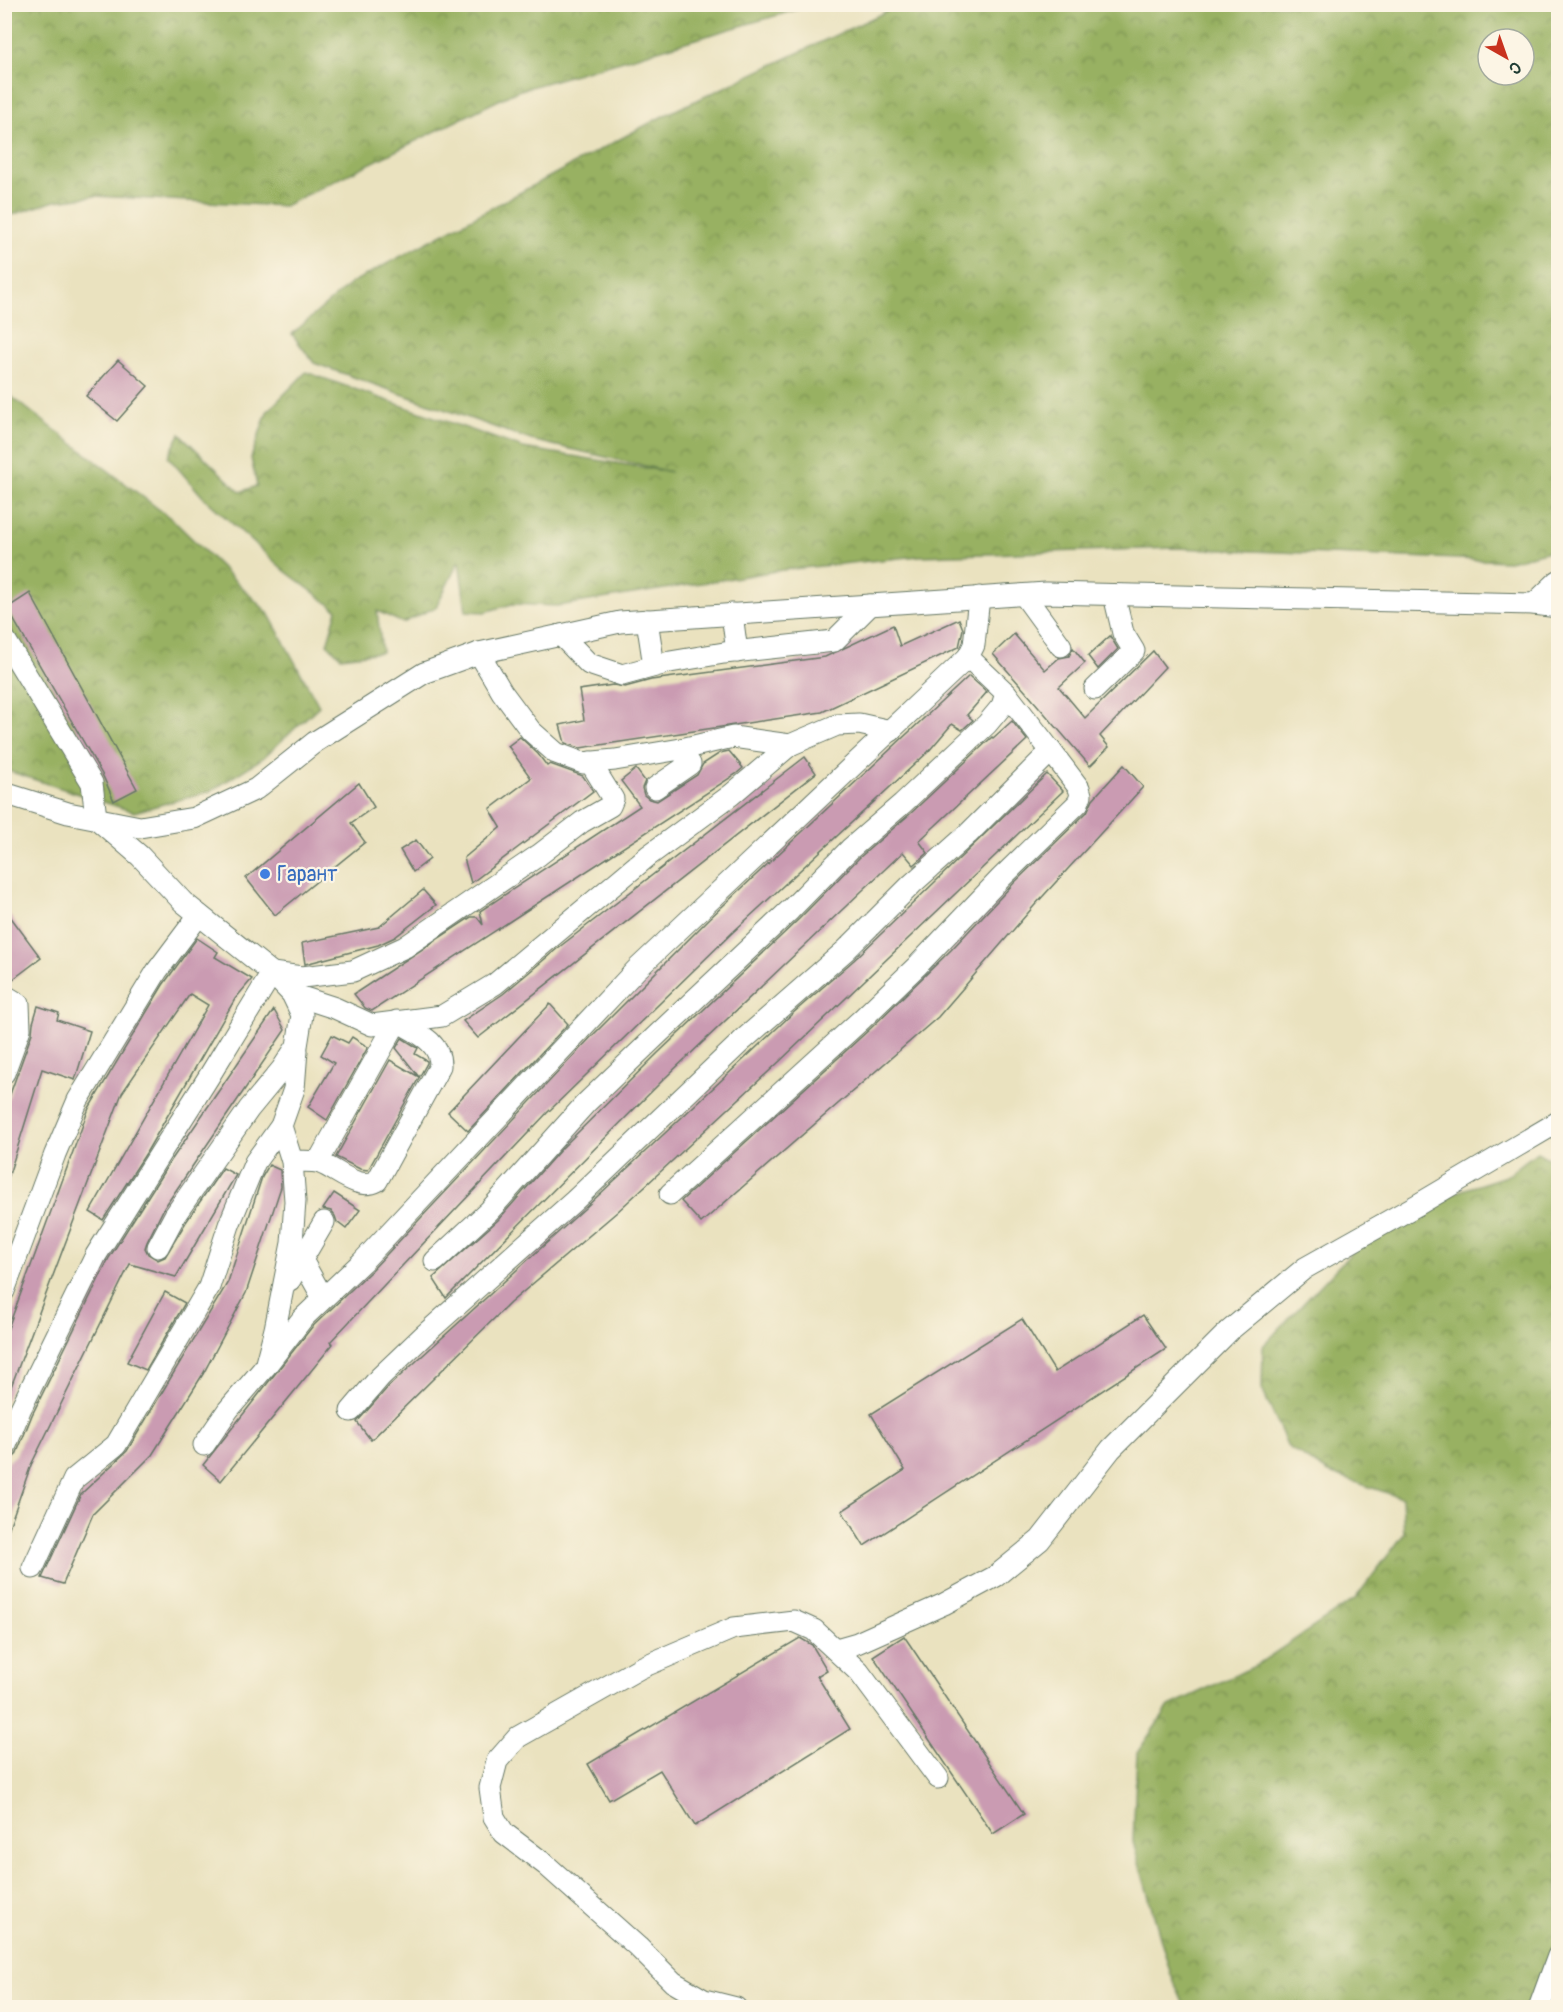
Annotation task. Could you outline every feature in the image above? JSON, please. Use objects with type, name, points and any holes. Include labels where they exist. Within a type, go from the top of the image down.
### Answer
[{"type":"street","points":[[1534,604],[1558,581]]},
{"type":"street","points":[[4,793],[68,813],[140,827],[194,818],[256,789],[315,742],[424,673],[479,653],[620,622],[1046,593],[1534,604],[1558,607]]},
{"type":"street","points":[[1024,595],[1061,646]]},
{"type":"street","points":[[1095,689],[1134,651],[1123,633],[1114,595]]},
{"type":"street","points":[[204,1445],[228,1410],[303,1318],[362,1262],[636,970],[968,657],[974,645],[979,597]]},
{"type":"street","points":[[561,635],[589,664],[622,675],[654,666],[737,652],[834,641],[870,605]]},
{"type":"street","points":[[732,614],[737,652]]},
{"type":"street","points":[[647,620],[654,666]]},
{"type":"street","points":[[4,638],[93,783],[96,818],[140,856],[183,902],[272,973],[292,994],[302,1015],[294,1089],[281,1126],[255,1162],[228,1225],[208,1287],[116,1445],[74,1479],[33,1568]]},
{"type":"street","points":[[479,653],[502,692],[531,731],[556,753],[583,763],[681,749],[733,737],[790,745]]},
{"type":"street","points":[[670,1194],[862,1019],[1078,803],[1081,795],[1079,788],[1052,751],[1006,693],[968,657]]},
{"type":"street","points":[[435,1261],[489,1211],[586,1103],[790,910],[850,849],[902,804],[987,724],[1002,706],[1006,693]]},
{"type":"street","points":[[292,994],[335,1008],[372,1025],[442,1016],[495,984],[648,856],[731,795],[790,745],[837,725],[860,724],[891,731]]},
{"type":"street","points":[[655,788],[690,764],[681,749]]},
{"type":"street","points":[[351,1411],[380,1377],[423,1336],[575,1200],[743,1040],[846,950],[1052,751]]},
{"type":"street","points":[[272,973],[302,977],[353,971],[405,947],[582,822],[610,806],[613,798],[590,762]]},
{"type":"street","points":[[4,1291],[55,1154],[78,1100],[157,970],[199,915]]},
{"type":"street","points":[[4,1450],[20,1410],[96,1255],[272,973]]},
{"type":"street","points":[[4,995],[19,1004],[20,1029],[4,1073]]},
{"type":"street","points":[[292,1161],[318,1162],[359,1183],[369,1185],[377,1181],[440,1066],[440,1056],[435,1045],[397,1021]]},
{"type":"street","points":[[318,1162],[397,1021]]},
{"type":"street","points":[[158,1247],[176,1215],[249,1109],[282,1069],[297,1046]]},
{"type":"street","points":[[836,1649],[944,1604],[996,1576],[1040,1540],[1119,1440],[1229,1331],[1305,1268],[1558,1122]]},
{"type":"street","points":[[281,1126],[292,1161],[298,1252],[323,1298]]},
{"type":"street","points":[[265,1367],[285,1288],[298,1252],[324,1222]]},
{"type":"street","points":[[736,2007],[704,2000],[673,1982],[638,1947],[546,1865],[504,1833],[494,1817],[490,1788],[497,1761],[518,1737],[630,1674],[734,1628],[794,1621],[814,1630],[859,1672],[938,1778]]},
{"type":"street","points":[[1539,2007],[1558,1956]]},
{"type":"green space","points":[[5,4],[813,5],[517,91],[284,206],[95,196],[55,201],[5,217]]},
{"type":"green space","points":[[900,5],[1558,5],[1558,549],[1509,561],[1176,548],[919,556],[782,570],[558,606],[512,604],[485,612],[466,611],[459,561],[436,607],[403,623],[377,611],[382,652],[341,657],[327,644],[337,610],[285,571],[203,497],[168,457],[180,434],[240,492],[257,486],[251,458],[267,412],[306,372],[523,448],[671,472],[531,440],[314,363],[292,334],[351,283],[661,117]]},
{"type":"green space","points":[[4,391],[173,520],[268,613],[319,706],[263,758],[211,791],[134,812],[5,770]]},
{"type":"green space","points":[[1537,1152],[1558,1164],[1558,2007],[1185,2007],[1171,1975],[1133,1842],[1137,1753],[1169,1706],[1255,1666],[1355,1599],[1404,1534],[1402,1498],[1329,1473],[1288,1447],[1262,1389],[1263,1346],[1371,1232],[1419,1204],[1506,1176]]},
{"type":"building","points":[[118,360],[148,386],[117,421],[86,396]]},
{"type":"building","points":[[30,593],[137,789],[114,801],[103,776],[7,608]]},
{"type":"building","points":[[959,619],[963,629],[959,647],[822,712],[580,748],[565,743],[560,725],[584,720],[579,690],[613,685],[625,687],[651,680],[825,657],[893,625],[900,646]]},
{"type":"building","points":[[1014,634],[1045,670],[1059,658],[1069,656],[1073,648],[1085,663],[1059,687],[1085,718],[1153,651],[1165,667],[1100,736],[1109,747],[1090,766],[993,654]]},
{"type":"building","points":[[1110,636],[1118,649],[1098,669],[1088,656]]},
{"type":"building","points":[[969,676],[987,692],[967,715],[973,720],[962,730],[952,724],[928,752],[733,932],[547,1113],[330,1342],[333,1344],[221,1481],[203,1465],[312,1327],[371,1271],[592,1036],[710,918]]},
{"type":"building","points":[[1012,721],[1027,740],[919,841],[928,853],[914,865],[903,852],[665,1078],[446,1298],[433,1278],[498,1220],[562,1148],[859,858]]},
{"type":"building","points":[[520,737],[547,766],[550,764],[583,776],[593,791],[471,883],[464,858],[501,827],[490,809],[531,778],[508,746]]},
{"type":"building","points":[[729,751],[743,768],[736,774],[372,1011],[365,1008],[354,994],[471,917],[477,917],[483,925],[480,911],[640,806],[621,781],[636,769],[645,781],[642,788],[644,795],[657,801],[697,775],[703,764],[720,753]]},
{"type":"building","points":[[805,757],[816,773],[478,1038],[463,1021],[503,994],[558,948]]},
{"type":"building","points":[[1124,765],[1143,787],[1034,906],[938,1017],[701,1223],[681,1201],[871,1028],[951,950],[1014,883],[1087,812],[1093,799]]},
{"type":"building","points":[[1047,774],[1063,791],[780,1061],[617,1212],[510,1303],[371,1440],[357,1422],[389,1386],[584,1209],[792,1014],[854,960]]},
{"type":"building","points":[[359,783],[374,807],[351,823],[365,842],[275,915],[246,878]]},
{"type":"building","points":[[416,840],[430,859],[413,872],[400,850]]},
{"type":"building","points":[[423,890],[436,905],[395,937],[378,945],[305,964],[302,943],[379,927]]},
{"type":"building","points":[[4,908],[41,958],[8,983],[4,982]]},
{"type":"building","points":[[197,938],[218,952],[215,957],[252,979],[235,999],[146,1153],[103,1220],[90,1212],[208,1005],[190,994],[122,1093],[6,1400],[4,1400],[4,1339],[89,1108],[163,985]]},
{"type":"building","points":[[550,1004],[568,1024],[468,1131],[448,1112]]},
{"type":"building","points":[[38,1006],[59,1013],[57,1020],[90,1031],[75,1080],[42,1069],[8,1178],[4,1178],[4,1111],[32,1033]]},
{"type":"building","points":[[274,1010],[285,1030],[164,1208],[147,1242],[145,1248],[148,1254],[158,1260],[165,1257],[223,1168],[236,1175],[176,1277],[130,1264],[31,1465],[7,1533],[4,1533],[4,1468],[16,1455],[32,1415],[109,1258],[166,1168]]},
{"type":"building","points":[[332,1035],[348,1043],[352,1037],[368,1047],[327,1120],[308,1107],[334,1063],[321,1055]]},
{"type":"building","points":[[402,1038],[418,1048],[415,1054],[427,1063],[368,1170],[360,1169],[336,1157],[390,1060],[419,1077],[396,1048]]},
{"type":"building","points":[[269,1165],[280,1170],[281,1187],[246,1293],[203,1374],[152,1455],[93,1514],[63,1584],[42,1578],[81,1494],[127,1451],[228,1282],[262,1177]]},
{"type":"building","points":[[334,1193],[360,1210],[346,1229],[337,1222],[331,1211],[323,1209]]},
{"type":"building","points":[[165,1292],[185,1303],[146,1370],[127,1362]]},
{"type":"building","points":[[1143,1315],[1166,1349],[864,1546],[842,1511],[905,1470],[871,1414],[1022,1319],[1055,1372]]},
{"type":"building","points":[[904,1636],[1024,1814],[993,1834],[873,1656]]},
{"type":"building","points":[[800,1638],[812,1645],[827,1670],[817,1676],[850,1729],[695,1826],[660,1770],[609,1800],[588,1764]]},
{"type":"place","name":"Гарант","points":[[265,874]]}]
